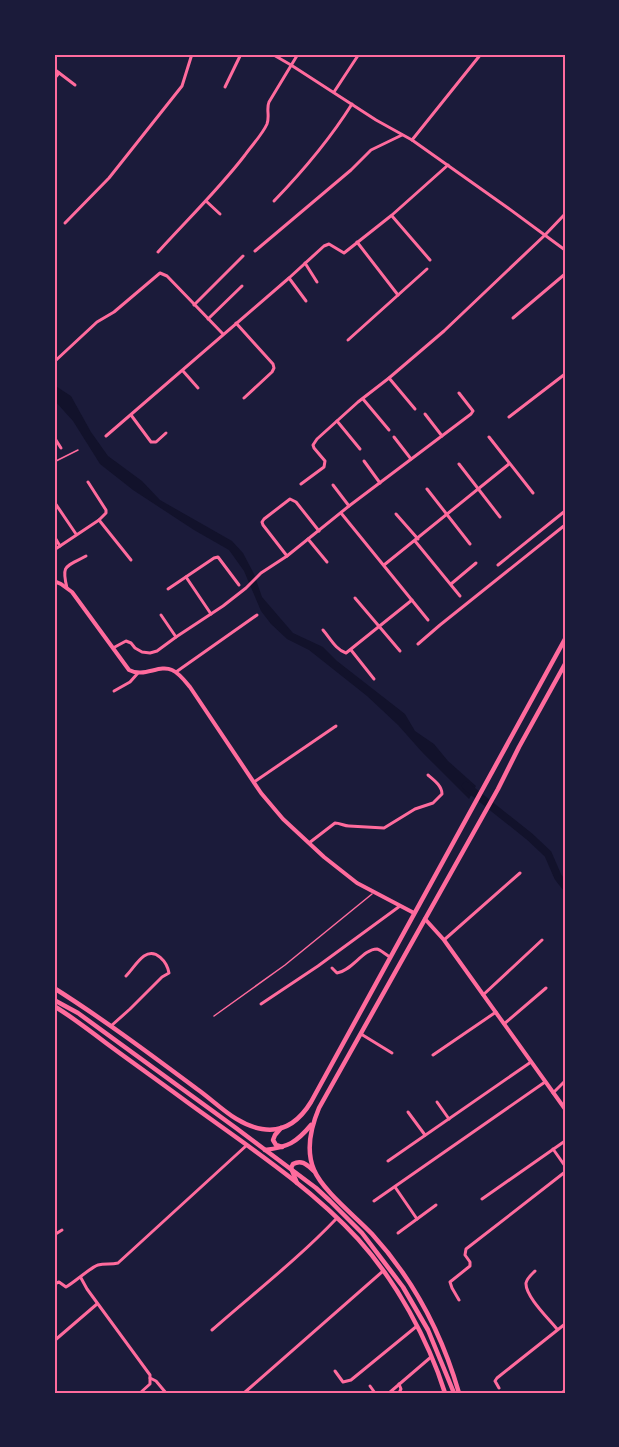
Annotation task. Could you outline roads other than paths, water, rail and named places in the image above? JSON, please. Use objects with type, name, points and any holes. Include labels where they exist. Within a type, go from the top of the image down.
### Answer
[{"type":"main road","points":[[282,1147],[276,1145],[273,1140],[275,1135],[282,1128],[298,1120],[305,1112],[565,639]]},
{"type":"main road","points":[[255,1151],[282,1147],[300,1138],[312,1123],[565,664]]},
{"type":"main road","points":[[54,988],[111,1026],[238,1120],[263,1129],[282,1128]]},
{"type":"main road","points":[[54,1000],[78,1013],[316,1188],[362,1233],[403,1287],[435,1346],[455,1393]]},
{"type":"main road","points":[[54,1006],[247,1145],[298,1184],[337,1218],[358,1239],[383,1271],[409,1311],[445,1393]]},
{"type":"main road","points":[[312,1123],[309,1148],[314,1171]]},
{"type":"main road","points":[[298,1184],[291,1168],[297,1161],[314,1171],[329,1191],[390,1255],[435,1328],[455,1379],[455,1393]]},
{"type":"street","points":[[64,223],[109,178],[182,86],[192,54]]},
{"type":"street","points":[[225,87],[241,54]]},
{"type":"street","points":[[272,54],[412,140],[565,250]]},
{"type":"street","points":[[158,252],[233,170],[266,126],[269,118],[267,107],[269,102],[298,54]]},
{"type":"street","points":[[334,92],[359,54]]},
{"type":"street","points":[[412,140],[481,54]]},
{"type":"street","points":[[54,69],[75,85]]},
{"type":"street","points":[[54,79],[59,73]]},
{"type":"street","points":[[274,201],[340,123],[353,104]]},
{"type":"street","points":[[255,251],[372,150],[402,135]]},
{"type":"street","points":[[106,436],[324,246],[328,244],[344,253],[392,215],[448,165]]},
{"type":"street","points":[[206,200],[220,214]]},
{"type":"street","points":[[301,484],[324,467],[325,461],[313,445],[317,439],[444,331],[565,214]]},
{"type":"street","points":[[392,215],[430,260]]},
{"type":"street","points":[[357,242],[398,295]]},
{"type":"street","points":[[194,305],[243,256]]},
{"type":"street","points":[[305,263],[318,282]]},
{"type":"street","points":[[348,340],[427,269]]},
{"type":"street","points":[[54,362],[97,322],[114,312],[160,273],[167,276],[223,334]]},
{"type":"street","points":[[513,318],[565,274]]},
{"type":"street","points":[[289,278],[306,301]]},
{"type":"street","points":[[208,319],[242,286]]},
{"type":"street","points":[[236,323],[273,364],[272,372],[244,398]]},
{"type":"street","points":[[183,371],[198,388]]},
{"type":"street","points":[[509,417],[565,374]]},
{"type":"street","points":[[389,378],[415,409]]},
{"type":"street","points":[[113,648],[126,641],[142,652],[157,651],[211,614],[246,588],[261,573],[471,414],[473,411],[459,393]]},
{"type":"street","points":[[363,399],[389,429]]},
{"type":"street","points":[[425,414],[442,436]]},
{"type":"street","points":[[130,415],[151,442],[156,442],[166,433]]},
{"type":"street","points":[[337,421],[360,449]]},
{"type":"street","points":[[54,437],[61,448]]},
{"type":"street","points":[[394,437],[411,459]]},
{"type":"street","points":[[489,437],[533,493]]},
{"type":"street","points":[[364,461],[380,483]]},
{"type":"street","points":[[459,464],[500,517]]},
{"type":"street","points":[[384,566],[509,464]]},
{"type":"street","points":[[54,550],[104,516],[106,510],[88,482]]},
{"type":"street","points":[[333,485],[349,506]]},
{"type":"street","points":[[427,489],[470,543]]},
{"type":"street","points":[[287,555],[262,522],[290,499],[296,502],[319,531]]},
{"type":"street","points":[[55,503],[76,534]]},
{"type":"street","points":[[498,565],[565,511]]},
{"type":"street","points":[[340,513],[428,620]]},
{"type":"street","points":[[396,514],[460,596]]},
{"type":"street","points":[[99,520],[131,560]]},
{"type":"street","points":[[418,644],[565,525]]},
{"type":"street","points":[[54,536],[60,546]]},
{"type":"street","points":[[308,539],[327,562]]},
{"type":"street","points":[[67,588],[64,571],[67,566],[86,556]]},
{"type":"street","points":[[168,589],[218,557],[239,585]]},
{"type":"street","points":[[451,584],[476,563]]},
{"type":"street","points":[[186,577],[211,614]]},
{"type":"street","points":[[54,581],[77,597],[129,670],[138,673],[168,669],[176,672],[190,687],[270,806],[309,843],[344,873],[373,892],[414,913]]},
{"type":"street","points":[[355,598],[400,651]]},
{"type":"street","points":[[323,630],[346,653],[412,600]]},
{"type":"street","points":[[161,615],[176,637]]},
{"type":"street","points":[[176,672],[257,615]]},
{"type":"street","points":[[351,650],[374,679]]},
{"type":"street","points":[[114,692],[135,679],[138,673]]},
{"type":"street","points":[[254,782],[336,726]]},
{"type":"street","points":[[309,843],[335,823],[344,826],[384,828],[415,809],[433,803],[442,794],[442,790],[428,775]]},
{"type":"street","points":[[444,940],[520,873]]},
{"type":"street","points":[[261,1004],[400,906]]},
{"type":"street","points":[[425,919],[444,940],[565,1109]]},
{"type":"street","points":[[483,995],[542,940]]},
{"type":"street","points":[[332,968],[338,973],[343,972],[375,949],[390,957]]},
{"type":"street","points":[[111,1026],[169,973],[159,956],[152,953],[144,956],[126,976]]},
{"type":"street","points":[[504,1024],[546,987]]},
{"type":"street","points":[[433,1055],[496,1012]]},
{"type":"street","points":[[361,1034],[392,1053]]},
{"type":"street","points":[[388,1161],[531,1062]]},
{"type":"street","points":[[553,1093],[565,1081]]},
{"type":"street","points":[[374,1201],[545,1082]]},
{"type":"street","points":[[438,1102],[449,1119]]},
{"type":"street","points":[[408,1112],[425,1135]]},
{"type":"street","points":[[482,1199],[565,1141]]},
{"type":"street","points":[[54,1284],[58,1282],[66,1287],[98,1265],[118,1263],[247,1145]]},
{"type":"street","points":[[553,1149],[565,1166]]},
{"type":"street","points":[[459,1300],[450,1282],[470,1266],[465,1255],[466,1249],[565,1172]]},
{"type":"street","points":[[395,1187],[417,1219]]},
{"type":"street","points":[[398,1233],[436,1205]]},
{"type":"street","points":[[212,1330],[297,1258],[337,1218]]},
{"type":"street","points":[[54,1235],[62,1230]]},
{"type":"street","points":[[535,1270],[526,1283],[528,1290],[557,1329]]},
{"type":"street","points":[[244,1393],[383,1271]]},
{"type":"street","points":[[81,1278],[97,1304],[150,1375],[150,1383],[140,1393]]},
{"type":"street","points":[[54,1341],[97,1304]]},
{"type":"street","points":[[500,1388],[495,1381],[497,1378],[565,1324]]},
{"type":"street","points":[[334,1371],[343,1382],[351,1380],[417,1326]]},
{"type":"street","points":[[389,1393],[431,1357]]},
{"type":"street","points":[[150,1378],[156,1381],[166,1393]]},
{"type":"street","points":[[399,1384],[401,1389],[399,1393]]},
{"type":"street","points":[[370,1386],[375,1393]]},
{"type":"lane","points":[[54,462],[78,450]]},
{"type":"lane","points":[[214,1016],[285,965],[373,892]]},
{"type":"waterway","points":[[466,786],[548,854],[558,877],[565,886]]}]
